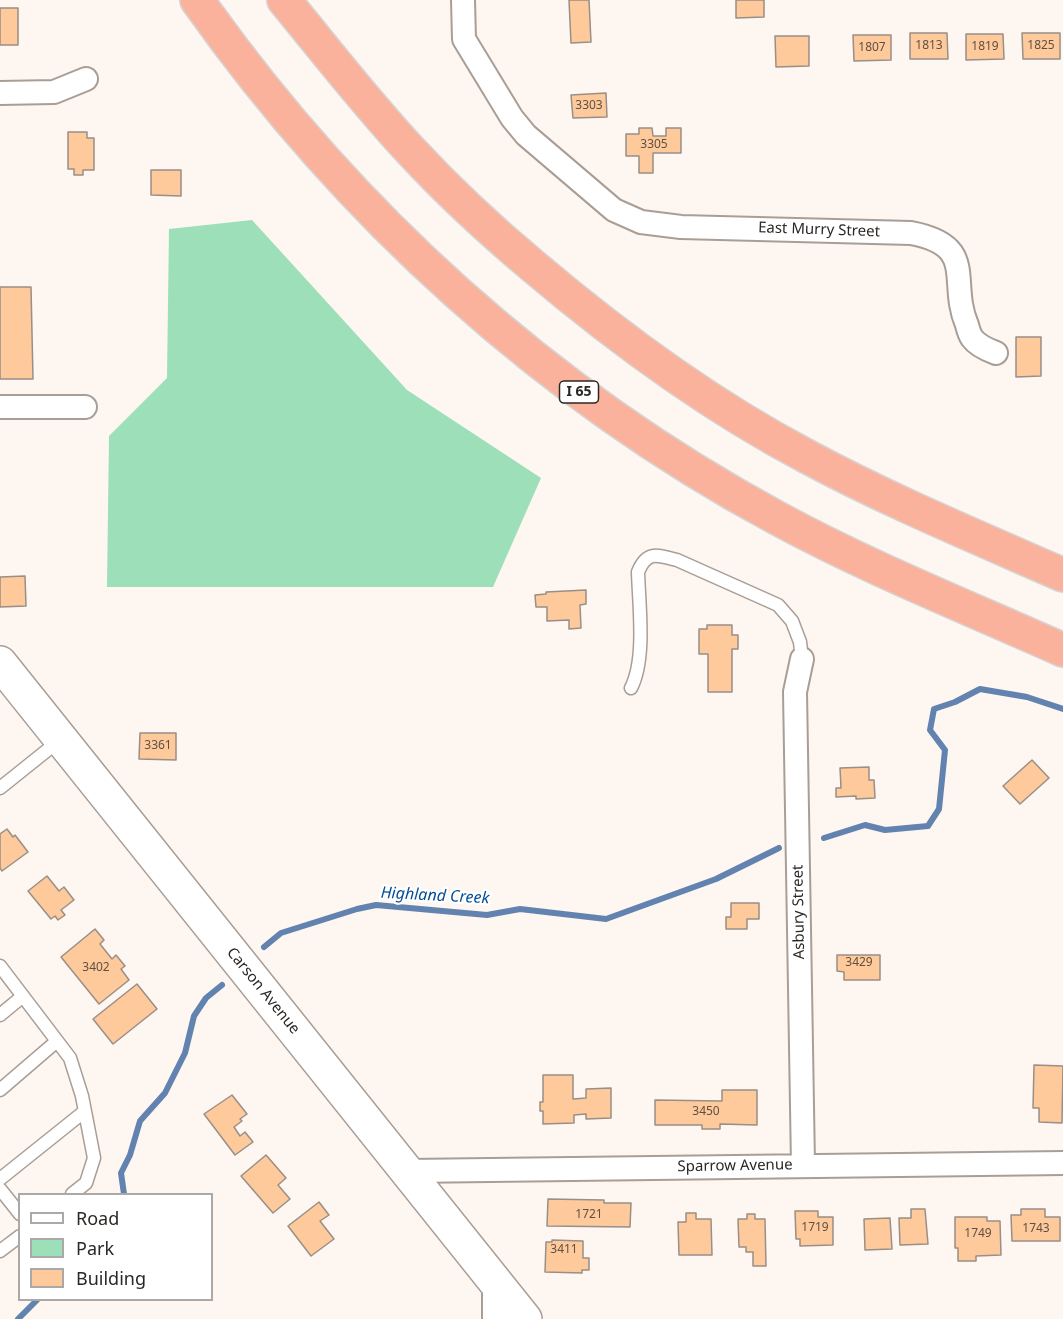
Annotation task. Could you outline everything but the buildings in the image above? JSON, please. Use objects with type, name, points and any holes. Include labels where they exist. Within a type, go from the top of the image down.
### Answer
[{"type":"highway","name":"I 65","points":[[197,0],[294,126],[384,224],[498,329],[550,370],[657,446],[781,520],[860,559],[1063,650]]},
{"type":"highway","points":[[284,0],[348,80],[412,153],[466,207],[564,294],[630,344],[730,412],[808,457],[911,507],[1063,575]]},
{"type":"main road","name":"Carson Avenue","points":[[0,663],[525,1319]]},
{"type":"street","name":"East Murry Street","points":[[463,0],[464,39],[512,118],[526,135],[614,210],[641,222],[681,227],[911,233],[929,236],[952,251],[960,271],[964,319],[972,339],[996,353]]},
{"type":"street","points":[[0,93],[54,92],[86,79]]},
{"type":"street","points":[[0,407],[85,408]]},
{"type":"street","name":"Asbury Street","points":[[802,659],[795,692],[803,1165]]},
{"type":"street","name":"Sparrow Avenue","points":[[408,1171],[1063,1163]]},
{"type":"street","points":[[494,1281],[494,1319]]},
{"type":"lane","points":[[631,688],[637,677],[640,661],[638,572],[648,556],[677,560],[778,605],[792,621],[800,642],[802,659]]},
{"type":"lane","points":[[0,788],[61,739]]},
{"type":"lane","points":[[0,966],[70,1058],[85,1110],[94,1158],[87,1183],[73,1193]]},
{"type":"lane","points":[[0,1015],[23,996]]},
{"type":"lane","points":[[0,1090],[57,1041]]},
{"type":"lane","points":[[0,1179],[85,1110]]},
{"type":"lane","points":[[0,1189],[18,1212]]},
{"type":"lane","points":[[0,1251],[18,1238]]},
{"type":"green space","points":[[252,220],[407,390],[541,478],[493,587],[107,587],[109,436],[167,378],[169,229]]},
{"type":"waterway","name":"Highland Creek","points":[[824,838],[865,825],[885,830],[928,826],[939,809],[945,750],[930,730],[934,709],[955,702],[980,689],[1027,697],[1063,709]]},
{"type":"waterway","name":"Highland Creek","points":[[264,947],[281,933],[376,905],[487,915],[520,909],[606,919],[716,879],[779,848]]},
{"type":"waterway","name":"Highland Creek","points":[[124,1193],[121,1173],[130,1155],[140,1121],[165,1093],[185,1053],[194,1016],[206,998],[222,985]]},
{"type":"waterway","name":"Highland Creek","points":[[18,1319],[36,1301]]}]
